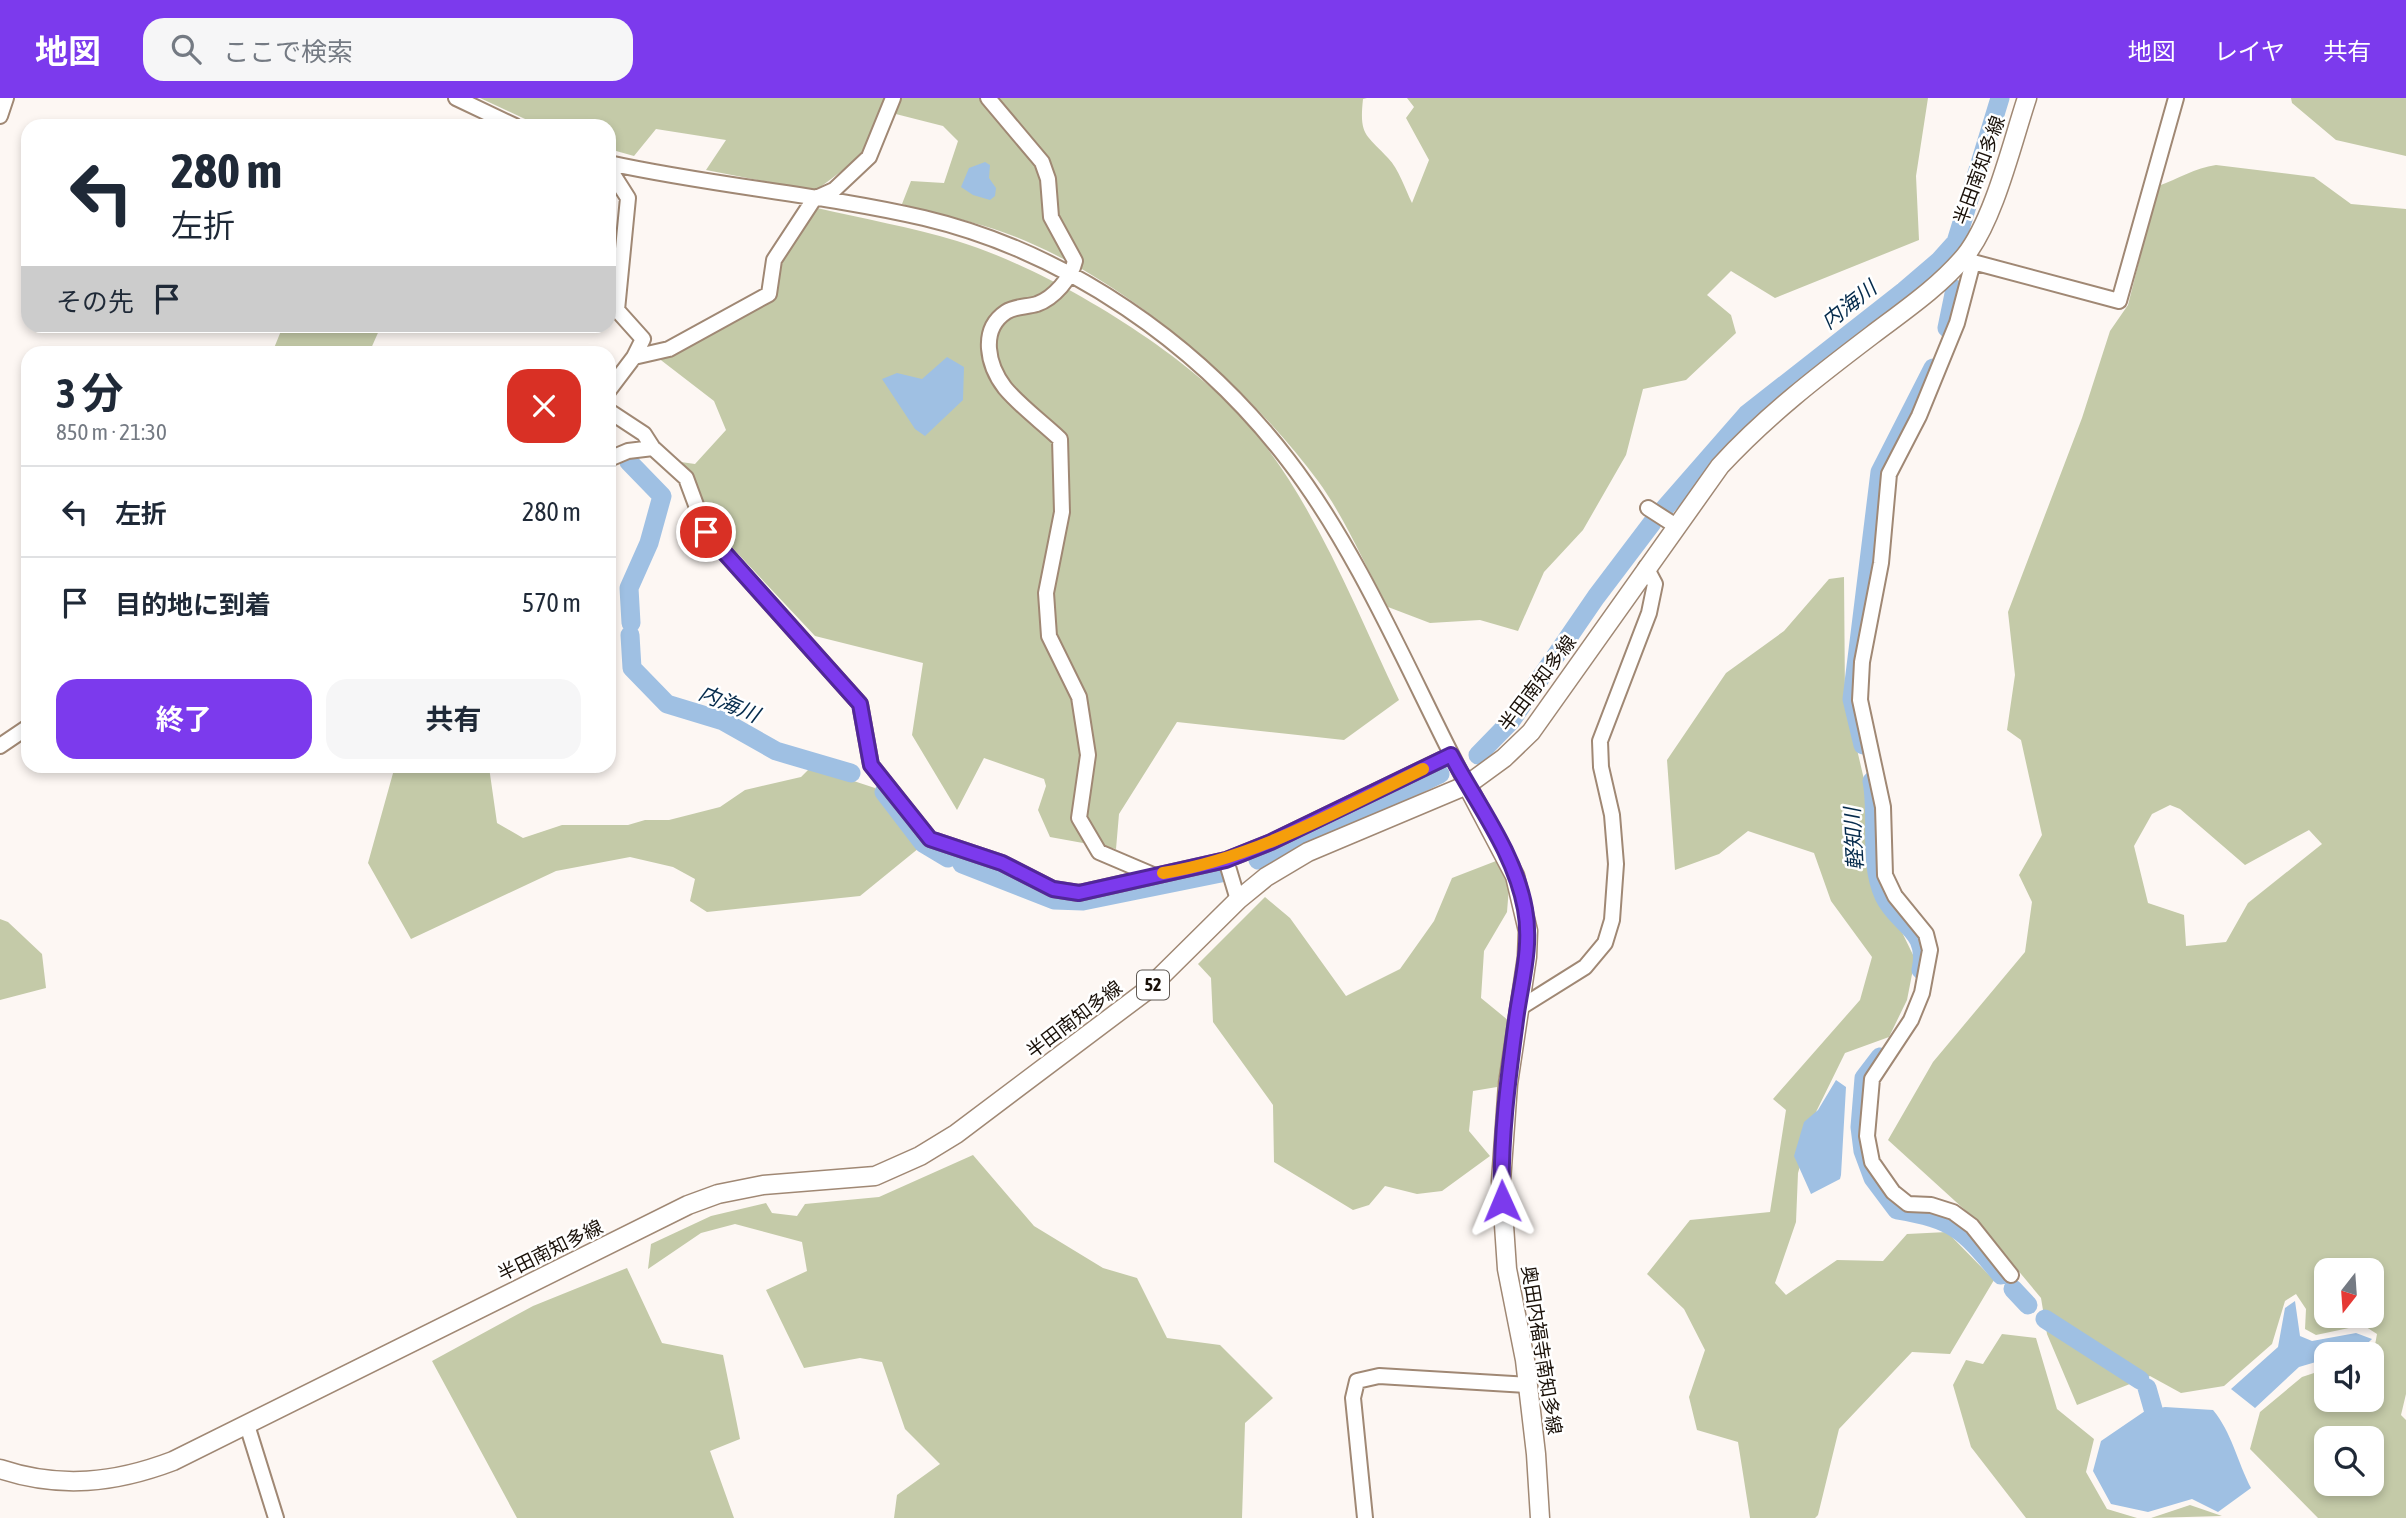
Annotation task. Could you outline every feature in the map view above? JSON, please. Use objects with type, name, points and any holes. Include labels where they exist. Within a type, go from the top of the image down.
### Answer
[{"type":"main road","name":"半田南知多線","points":[[0,1469],[49,1481],[82,1483],[113,1479],[173,1461],[688,1205],[718,1194],[763,1185],[875,1176],[920,1156],[956,1134],[1146,991],[1238,900],[1266,877],[1308,852],[1467,785],[1504,758],[1531,732],[1720,466],[1754,429],[1969,258],[1990,207],[2027,98]]},
{"type":"main road","name":"奥田内福寺南知多線","points":[[1467,785],[1516,876],[1525,906],[1527,957],[1518,1009],[1501,1158],[1507,1269],[1528,1385],[1540,1518]]},
{"type":"street","points":[[0,116],[6,98]]},
{"type":"street","points":[[456,98],[500,119]]},
{"type":"street","points":[[634,357],[669,349],[769,293],[774,260],[814,199],[834,190],[869,157],[894,98]]},
{"type":"street","points":[[988,98],[1045,170],[1051,217],[1075,261],[1069,275],[1051,296],[1040,303],[1004,313],[993,329],[988,359],[1005,388],[1060,439],[1062,512],[1046,593],[1049,636],[1079,697],[1088,755],[1079,818],[1099,852],[1153,875]]},
{"type":"street","points":[[2011,1275],[1972,1226],[1953,1212],[1931,1205],[1908,1204],[1893,1192],[1872,1162],[1867,1136],[1872,1079],[1911,1020],[1922,993],[1930,950],[1926,934],[1895,896],[1885,875],[1883,807],[1860,700],[1862,662],[1881,563],[1889,474],[1919,416],[1957,323],[1969,258],[2119,302],[2176,98]]},
{"type":"street","points":[[616,167],[900,214],[960,229],[1069,275],[1123,307],[1190,356],[1227,390],[1289,461],[1326,517],[1357,572],[1467,785]]},
{"type":"street","points":[[616,178],[628,198],[617,310],[642,339],[634,357],[616,381]]},
{"type":"street","points":[[616,416],[644,434],[653,448],[686,478],[706,532],[860,704],[871,765],[930,839],[1002,863],[1053,889],[1079,893],[1226,860],[1271,842],[1451,755]]},
{"type":"street","points":[[616,456],[628,451],[653,448]]},
{"type":"street","points":[[1648,508],[1676,526]]},
{"type":"street","points":[[1518,1009],[1585,967],[1605,943],[1612,920],[1616,864],[1612,816],[1601,767],[1600,741],[1649,613],[1655,584],[1646,567]]},
{"type":"street","points":[[0,746],[21,730]]},
{"type":"street","points":[[1226,860],[1238,900]]},
{"type":"street","points":[[1365,1518],[1353,1398],[1357,1381],[1379,1376],[1528,1385]]},
{"type":"street","points":[[247,1425],[276,1518]]},
{"type":"green space","points":[[480,98],[1367,98],[1363,99],[1363,128],[1369,139],[1395,168],[1412,203],[1429,160],[1406,118],[1414,107],[1407,98],[1928,98],[1916,176],[1919,240],[1775,298],[1731,271],[1707,295],[1731,315],[1736,333],[1686,380],[1643,389],[1626,455],[1583,530],[1544,572],[1518,631],[1480,620],[1430,623],[1388,607],[1346,526],[1318,481],[1253,405],[1173,332],[1085,271],[1040,247],[983,225],[902,204],[911,181],[944,183],[958,141],[943,126],[880,110],[867,152],[815,191],[706,170],[726,140],[656,129],[634,156],[616,151],[616,119],[525,119]]},
{"type":"green space","points":[[2291,98],[2406,98],[2406,156],[2336,140],[2292,103]]},
{"type":"green space","points":[[2216,165],[2314,177],[2351,204],[2406,209],[2406,1394],[2401,1415],[2406,1420],[2406,1518],[2318,1518],[2250,1449],[2260,1412],[2302,1377],[2314,1373],[2314,1412],[2384,1412],[2384,1342],[2376,1342],[2377,1334],[2368,1328],[2384,1328],[2384,1258],[2314,1258],[2314,1328],[2349,1328],[2316,1335],[2305,1329],[2306,1309],[2296,1294],[2285,1301],[2272,1344],[2224,1386],[2181,1393],[2150,1376],[2077,1405],[2047,1334],[2041,1298],[1977,1221],[1888,1140],[1933,1062],[2025,952],[2032,902],[2019,875],[2042,835],[2021,740],[2007,730],[2015,675],[2008,612],[2082,418],[2110,331],[2128,305],[2158,186]],"holes":[[[2170,805],[2180,809],[2245,865],[2309,830],[2322,844],[2248,903],[2226,942],[2186,946],[2184,915],[2148,903],[2134,846],[2152,814]]]},
{"type":"green space","points":[[817,208],[922,231],[994,254],[1075,293],[1117,318],[1194,373],[1253,430],[1297,492],[1334,560],[1399,700],[1344,740],[1177,722],[1119,814],[1116,849],[1050,837],[1038,810],[1046,786],[1044,779],[984,758],[957,810],[912,735],[923,663],[815,636],[712,526],[681,462],[695,464],[726,430],[714,401],[653,354],[771,297],[779,261]]},
{"type":"green space","points":[[280,333],[378,333],[372,346],[275,346]]},
{"type":"green space","points":[[1844,577],[1845,698],[1866,788],[1870,875],[1879,899],[1897,922],[1915,959],[1907,1000],[1889,1037],[1845,1053],[1816,1112],[1798,1173],[1796,1222],[1775,1283],[1786,1295],[1837,1260],[1883,1261],[1907,1234],[1947,1232],[1994,1280],[1950,1354],[1912,1352],[1839,1429],[1818,1515],[1815,1518],[1750,1518],[1738,1442],[1697,1430],[1689,1397],[1705,1350],[1684,1309],[1647,1274],[1690,1220],[1770,1212],[1786,1110],[1773,1099],[1860,1000],[1872,957],[1831,901],[1814,853],[1748,831],[1719,854],[1675,870],[1667,760],[1726,673],[1784,631],[1829,579]]},
{"type":"green space","points":[[811,767],[875,788],[919,848],[860,896],[707,912],[690,901],[695,879],[673,867],[630,857],[556,871],[411,939],[368,863],[393,773],[490,773],[497,823],[523,838],[562,825],[628,825],[645,820],[669,820],[720,807],[745,790],[801,777]]},
{"type":"green space","points":[[1496,861],[1509,887],[1507,912],[1484,951],[1481,998],[1509,1021],[1497,1087],[1473,1091],[1469,1131],[1490,1156],[1442,1191],[1417,1194],[1385,1186],[1369,1205],[1353,1210],[1274,1162],[1273,1105],[1213,1022],[1211,978],[1198,964],[1265,897],[1290,918],[1346,996],[1400,969],[1434,921],[1452,878]]},
{"type":"green space","points":[[0,919],[8,922],[42,954],[46,988],[0,1000]]},
{"type":"green space","points":[[973,1155],[1034,1226],[1103,1268],[1137,1278],[1167,1338],[1220,1345],[1273,1398],[1245,1423],[1242,1518],[894,1518],[897,1495],[940,1464],[905,1429],[882,1362],[860,1358],[804,1368],[766,1290],[807,1271],[802,1242],[735,1224],[701,1233],[648,1269],[651,1244],[711,1216],[766,1203],[772,1213],[797,1216],[805,1204],[879,1197]]},
{"type":"green space","points":[[627,1268],[662,1343],[723,1355],[740,1439],[710,1451],[734,1518],[517,1518],[432,1361],[533,1306]]},
{"type":"green space","points":[[2002,1334],[2036,1338],[2057,1409],[2094,1439],[2086,1472],[2107,1509],[2137,1518],[2026,1518],[1971,1447],[1953,1385],[1966,1360],[1983,1364]]},
{"type":"green space","points":[[2190,1505],[2222,1516],[2151,1518]]},
{"type":"water","points":[[985,162],[990,165],[989,178],[996,188],[995,196],[990,200],[973,195],[961,187],[969,168]]},
{"type":"water","points":[[947,357],[964,367],[963,400],[925,436],[915,429],[882,379],[897,373],[922,379]]},
{"type":"water","points":[[1836,1080],[1846,1087],[1841,1175],[1840,1179],[1811,1194],[1794,1156],[1804,1122],[1818,1110]]},
{"type":"water","points":[[2295,1301],[2300,1336],[2312,1341],[2356,1333],[2372,1339],[2368,1342],[2314,1342],[2314,1363],[2299,1367],[2255,1408],[2231,1389],[2278,1347],[2285,1308]]},
{"type":"water","points":[[2165,1407],[2213,1410],[2230,1438],[2251,1488],[2218,1512],[2192,1499],[2148,1512],[2111,1504],[2093,1471],[2101,1441],[2145,1411]]},
{"type":"waterway","name":"内海川","points":[[1664,509],[1747,414],[1904,291],[1939,261],[1956,242],[2000,98]]},
{"type":"waterway","name":"軽知川","points":[[1947,328],[1955,289]]},
{"type":"waterway","name":"軽知川","points":[[1863,745],[1852,699],[1880,472],[1933,368]]},
{"type":"waterway","name":"内海川","points":[[629,462],[662,496],[649,543],[629,588],[631,623]]},
{"type":"waterway","name":"内海川","points":[[1478,755],[1511,721],[1596,597],[1652,523]]},
{"type":"waterway","name":"内海川","points":[[630,635],[632,668],[667,704],[723,721],[776,751],[851,773]]},
{"type":"waterway","name":"内海川","points":[[1258,860],[1440,774]]},
{"type":"waterway","name":"軽知川","points":[[1872,781],[1879,883],[1890,906],[1917,936],[1923,956],[1921,970]]},
{"type":"waterway","name":"内海川","points":[[884,792],[923,843],[948,858]]},
{"type":"waterway","name":"内海川","points":[[962,864],[1054,900],[1083,901],[1221,873]]},
{"type":"waterway","name":"軽知川","points":[[1880,1057],[1864,1078],[1860,1127],[1863,1151],[1873,1178],[1897,1210],[1933,1218],[1957,1229],[2001,1275]]},
{"type":"waterway","name":"軽知川","points":[[2013,1289],[2028,1305]]},
{"type":"waterway","name":"軽知川","points":[[2045,1319],[2140,1380]]},
{"type":"waterway","name":"軽知川","points":[[2147,1388],[2153,1409]]},
{"type":"slow traffic","points":[[1163,873],[1226,860],[1271,842],[1423,769]]},
{"type":"route","points":[[706,532],[860,704],[871,765],[883,776],[930,839],[1002,863],[1053,889],[1079,893],[1226,860],[1271,842],[1451,755],[1516,876],[1525,906],[1528,931],[1527,957],[1508,1084],[1501,1158],[1502,1201]]}]
